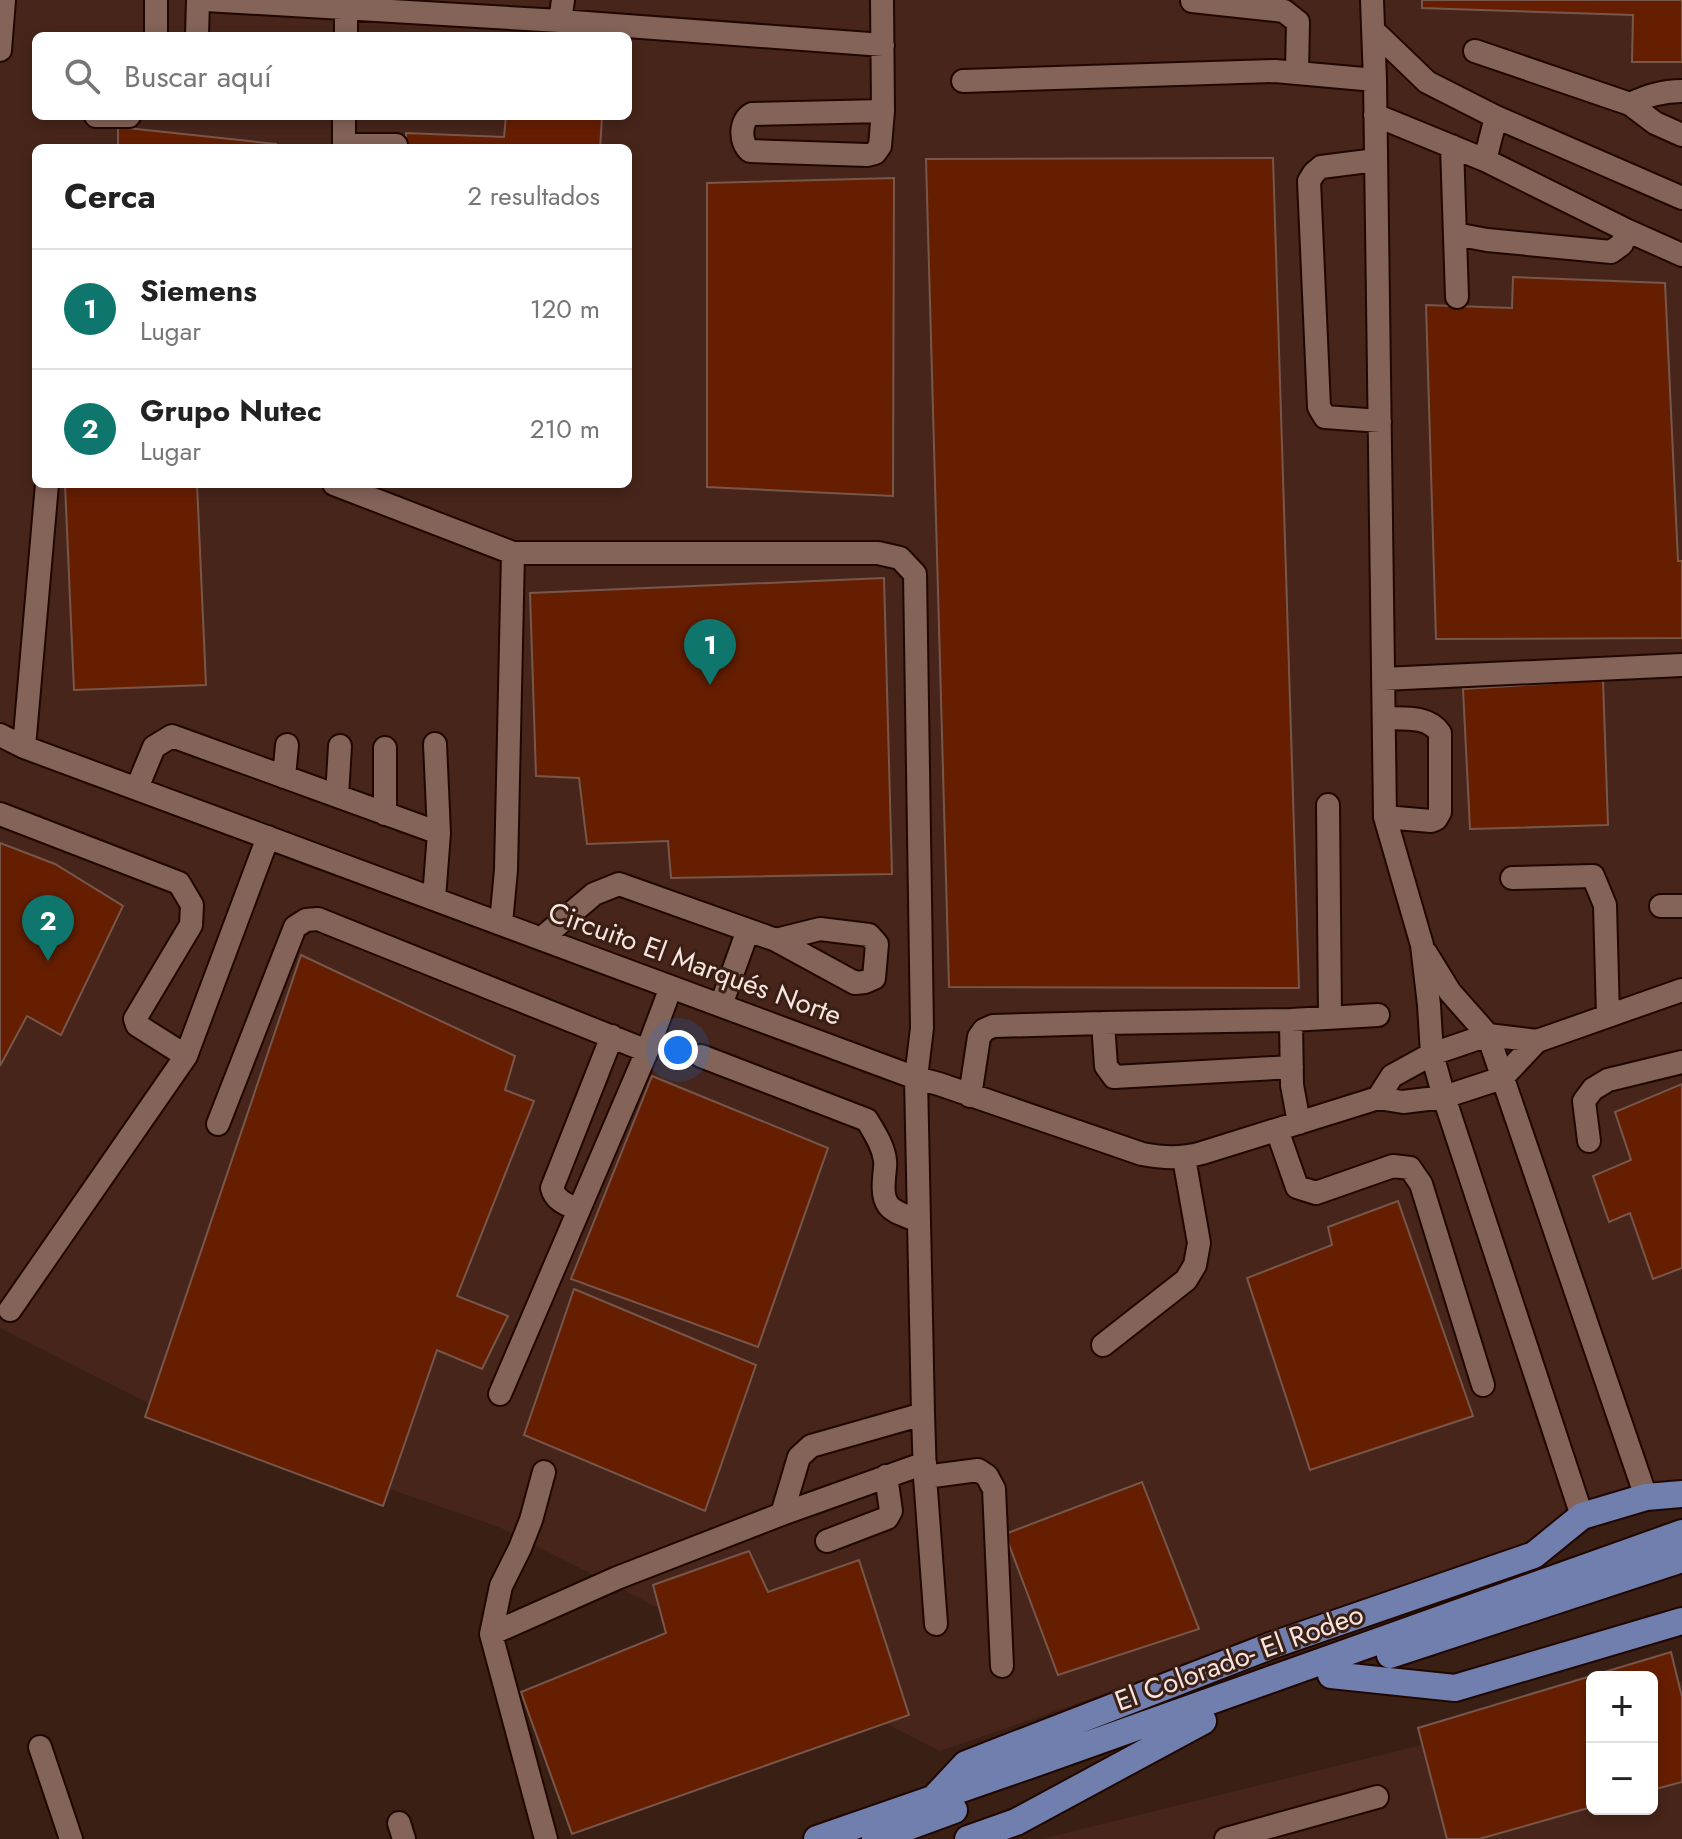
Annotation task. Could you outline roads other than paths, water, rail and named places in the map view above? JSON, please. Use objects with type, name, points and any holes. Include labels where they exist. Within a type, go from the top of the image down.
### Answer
[{"type":"main road","points":[[933,1799],[966,1764],[1270,1646],[1534,1555],[1582,1516],[1646,1497],[1682,1494]]},
{"type":"main road","name":"El Colorado- El Rodeo","points":[[817,1839],[1682,1533]]},
{"type":"main road","name":"El Colorado- El Rodeo","points":[[875,1839],[1331,1675],[1682,1559]]},
{"type":"main road","points":[[1331,1675],[1455,1688],[1682,1621]]},
{"type":"main road","points":[[968,1839],[1002,1832],[1203,1721]]},
{"type":"street","points":[[0,50],[4,0]]},
{"type":"street","points":[[156,0],[156,32]]},
{"type":"street","points":[[197,32],[198,0]]},
{"type":"street","points":[[206,0],[346,8],[561,10],[883,45]]},
{"type":"street","points":[[882,0],[883,111],[880,146],[875,153],[750,151],[742,140],[745,122],[752,114],[883,111]]},
{"type":"street","points":[[1372,0],[1385,817],[1422,945],[1432,1054],[1444,1097],[1582,1516]]},
{"type":"street","points":[[1192,1],[1284,11],[1292,16],[1298,22],[1297,73]]},
{"type":"street","points":[[346,8],[346,32]]},
{"type":"street","points":[[1373,30],[1427,82],[1496,117],[1682,198]]},
{"type":"street","points":[[1475,51],[1630,104],[1655,123],[1682,135]]},
{"type":"street","points":[[963,81],[1275,71],[1375,80]]},
{"type":"street","points":[[1630,104],[1665,91],[1682,91]]},
{"type":"street","points":[[1375,115],[1485,160],[1682,255]]},
{"type":"street","points":[[1485,160],[1496,117]]},
{"type":"street","points":[[344,120],[344,144]]},
{"type":"street","points":[[1452,146],[1457,297]]},
{"type":"street","points":[[1376,160],[1321,167],[1309,181],[1319,407],[1325,417],[1380,421]]},
{"type":"street","points":[[1455,234],[1611,252],[1622,244],[1626,230]]},
{"type":"street","points":[[24,747],[47,488]]},
{"type":"street","points":[[344,488],[513,553],[878,553],[900,558],[915,574],[922,1028],[916,1078],[918,1221],[925,1470],[936,1624]]},
{"type":"street","points":[[501,923],[506,870],[513,553]]},
{"type":"street","points":[[1383,679],[1682,665]]},
{"type":"street","points":[[1384,718],[1426,720],[1435,725],[1440,733],[1440,812],[1436,819],[1385,817]]},
{"type":"street","name":"Circuito El Marqués Norte","points":[[0,735],[24,747],[916,1078],[1142,1154],[1184,1158],[1378,1098],[1403,1102],[1444,1097],[1502,1078],[1537,1041]]},
{"type":"street","points":[[137,788],[154,747],[172,736],[439,833]]},
{"type":"street","points":[[434,898],[439,858],[435,744]]},
{"type":"street","points":[[284,777],[287,745]]},
{"type":"street","points":[[337,796],[340,746]]},
{"type":"street","points":[[385,748],[385,814]]},
{"type":"street","points":[[1328,805],[1330,1017]]},
{"type":"street","points":[[0,814],[179,883],[192,905],[191,925],[135,1019],[137,1025],[186,1056]]},
{"type":"street","points":[[10,1310],[186,1056],[268,837]]},
{"type":"street","points":[[1512,878],[1593,876],[1605,905],[1608,1016]]},
{"type":"street","points":[[542,938],[594,894],[619,884],[776,940]]},
{"type":"street","points":[[218,1124],[295,927],[306,920],[318,919],[647,1051]]},
{"type":"street","points":[[721,1005],[748,930]]},
{"type":"street","points":[[1422,945],[1450,992],[1488,1035],[1646,1497]]},
{"type":"street","points":[[500,1394],[647,1051],[671,987]]},
{"type":"street","name":"Circuito El Marqués Norte","points":[[1378,1098],[1392,1076],[1432,1054],[1488,1035],[1537,1041],[1681,993]]},
{"type":"street","points":[[970,1096],[979,1037],[984,1030],[993,1026],[1291,1020],[1378,1015]]},
{"type":"street","points":[[1291,1020],[1292,1085],[1299,1123]]},
{"type":"street","points":[[1103,1023],[1106,1066],[1114,1077],[1292,1067]]},
{"type":"street","points":[[579,1210],[558,1200],[552,1188],[612,1036]]},
{"type":"street","points":[[701,1056],[867,1120],[879,1140],[885,1160],[882,1193],[885,1202],[890,1209],[918,1221]]},
{"type":"street","points":[[1589,1141],[1584,1101],[1593,1089],[1608,1080],[1682,1062]]},
{"type":"street","points":[[1277,1130],[1297,1187],[1316,1193],[1393,1166],[1410,1168],[1421,1184],[1483,1385]]},
{"type":"street","points":[[1103,1345],[1186,1280],[1195,1265],[1199,1243],[1184,1158]]},
{"type":"street","points":[[782,1514],[799,1457],[811,1446],[923,1414]]},
{"type":"street","points":[[491,1634],[617,1578],[886,1476],[925,1470],[978,1470],[987,1476],[994,1489],[1002,1666]]},
{"type":"street","points":[[544,1472],[531,1520],[501,1586],[491,1634],[546,1839]]},
{"type":"street","points":[[827,1541],[887,1518],[891,1511],[886,1476]]},
{"type":"street","points":[[40,1747],[71,1839]]},
{"type":"street","points":[[1226,1839],[1377,1797]]},
{"type":"place","name":"Siemens","points":[[710,685]]},
{"type":"place","name":"Grupo Nutec","points":[[48,961]]}]
